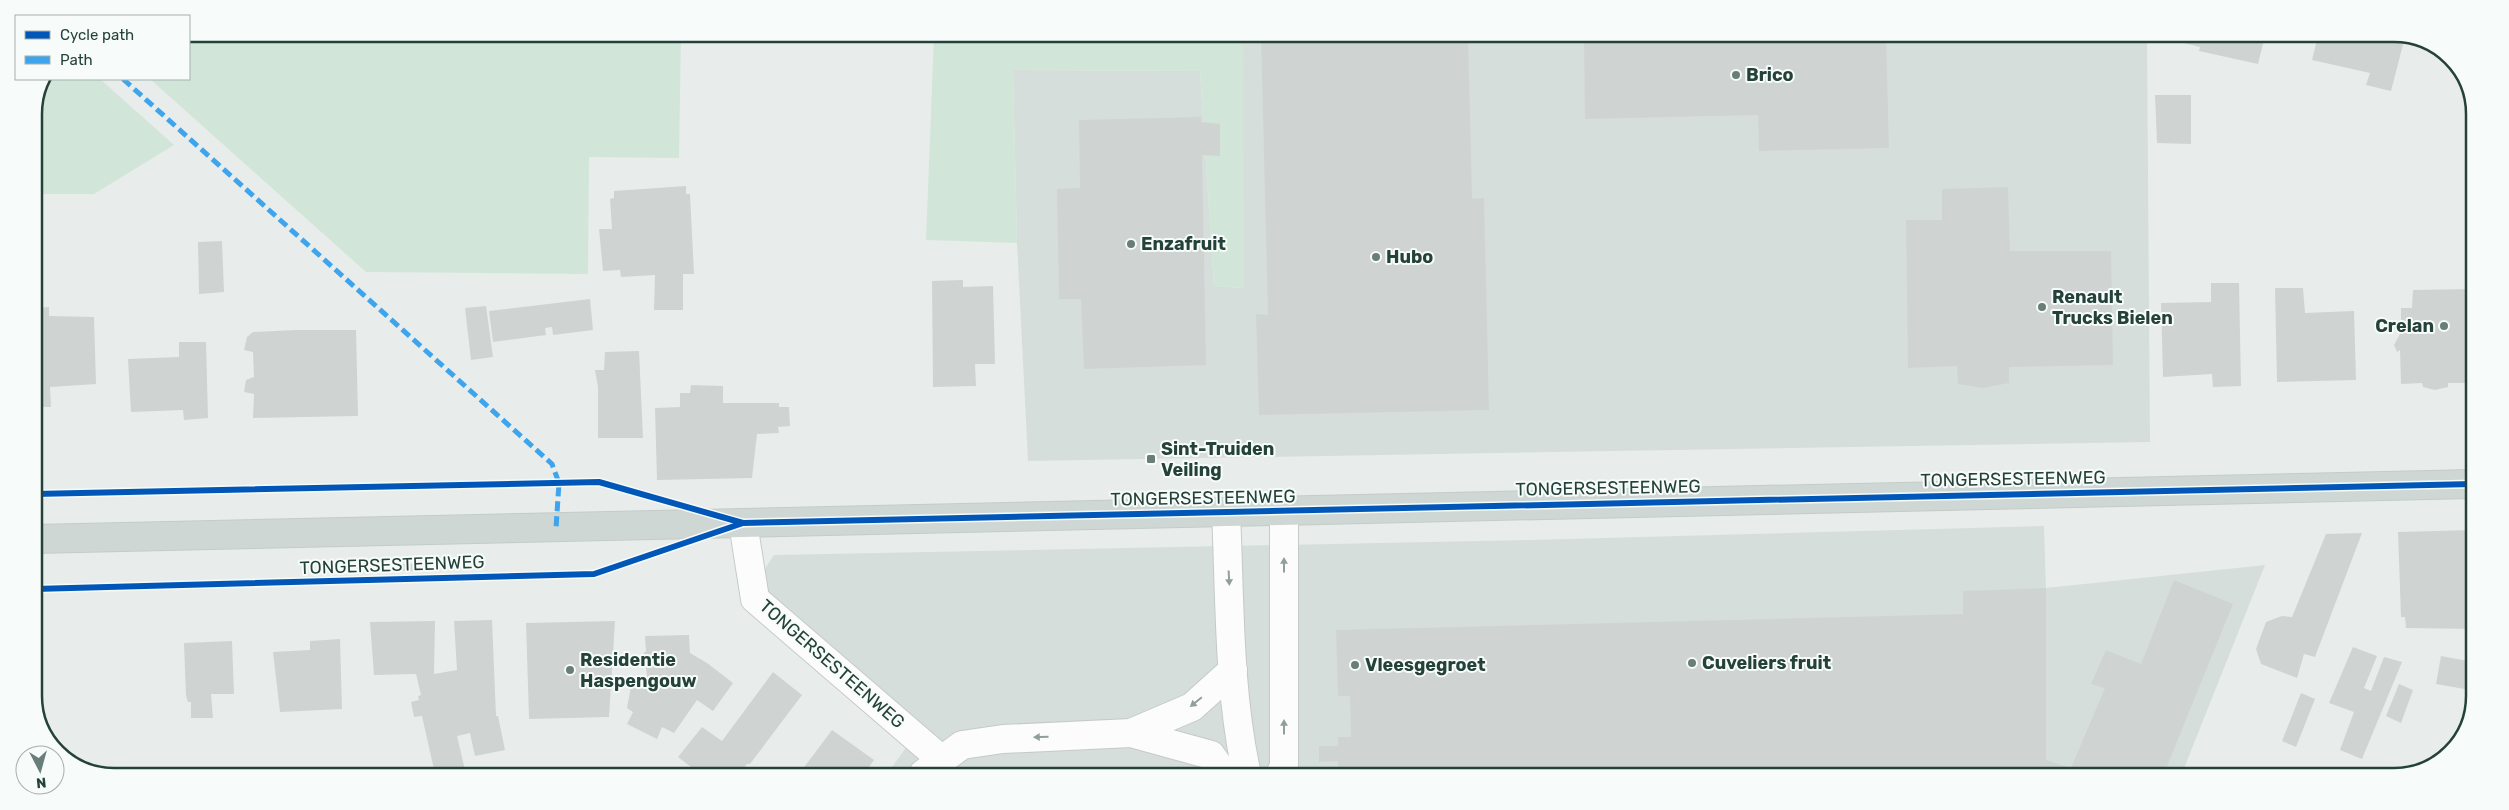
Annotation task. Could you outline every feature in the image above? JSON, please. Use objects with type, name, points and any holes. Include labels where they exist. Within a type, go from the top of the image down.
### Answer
[{"type":"main road","name":"TONGERSESTEENWEG","points":[[43,540],[2466,484]]},
{"type":"street","points":[[1283,768],[1284,511]]},
{"type":"street","points":[[1226,512],[1233,670],[1240,742],[1246,768]]},
{"type":"street","name":"TONGERSESTEENWEG","points":[[743,523],[756,599],[933,767]]},
{"type":"street","points":[[1131,733],[1192,707],[1233,670]]},
{"type":"street","points":[[933,767],[962,745],[1003,738],[1131,733],[1211,754],[1220,768]]},
{"type":"shaded area","points":[[1243,42],[2147,42],[2150,442],[1028,461],[1017,243],[1013,70],[1200,71],[1214,286],[1243,288]]},
{"type":"shaded area","points":[[2044,526],[2046,588],[2265,565],[2184,768],[891,768],[921,727],[767,590],[764,570],[774,555],[1529,540]]},
{"type":"green space","points":[[190,42],[681,42],[679,158],[589,157],[588,274],[366,272],[151,80],[190,80]]},
{"type":"green space","points":[[934,42],[1243,42],[1244,288],[1214,286],[1200,71],[1013,70],[1017,243],[926,240]]},
{"type":"green space","points":[[52,80],[101,80],[174,145],[94,194],[42,194],[42,115],[48,87]]},
{"type":"building","name":"Hubo","points":[[1261,42],[1468,42],[1472,199],[1484,198],[1489,410],[1259,415],[1256,314],[1268,315]]},
{"type":"building","name":"Brico","points":[[1584,42],[1886,42],[1889,148],[1759,151],[1758,115],[1585,119]]},
{"type":"building","points":[[2179,42],[2264,42],[2258,64],[2199,51],[2200,47]]},
{"type":"building","points":[[2316,42],[2403,43],[2391,91],[2366,85],[2370,73],[2312,60]]},
{"type":"building","points":[[2155,95],[2191,95],[2191,144],[2157,143]]},
{"type":"building","name":"Enzafruit","points":[[1201,117],[1201,122],[1220,124],[1220,156],[1202,155],[1206,365],[1084,369],[1081,299],[1059,299],[1057,189],[1080,188],[1079,120]]},
{"type":"building","points":[[686,186],[686,194],[690,194],[694,274],[683,274],[683,310],[654,310],[655,275],[621,277],[620,270],[603,271],[599,229],[612,229],[610,199],[614,198],[614,191]]},
{"type":"building","points":[[2008,187],[2010,251],[2111,251],[2113,365],[2009,367],[2009,383],[1983,388],[1958,384],[1957,366],[1908,368],[1906,220],[1942,220],[1942,189]]},
{"type":"building","points":[[222,241],[224,292],[199,294],[198,242]]},
{"type":"building","points":[[963,280],[963,287],[993,286],[995,364],[975,364],[976,386],[933,387],[932,281]]},
{"type":"building","points":[[2211,283],[2239,283],[2241,386],[2213,387],[2212,374],[2163,377],[2161,303],[2211,302]]},
{"type":"building","points":[[2275,288],[2303,288],[2305,313],[2354,311],[2356,380],[2277,382]]},
{"type":"building","points":[[2466,289],[2466,383],[2448,383],[2448,387],[2435,390],[2423,387],[2422,383],[2401,384],[2400,350],[2397,352],[2394,345],[2401,332],[2401,308],[2412,308],[2413,290]]},
{"type":"building","points":[[590,299],[593,330],[553,335],[552,327],[545,328],[546,335],[493,342],[489,311]]},
{"type":"building","points":[[486,306],[493,357],[471,360],[465,308]]},
{"type":"building","points":[[42,307],[49,307],[49,316],[94,317],[96,384],[50,387],[51,407],[42,407]]},
{"type":"building","points":[[356,330],[358,416],[253,418],[254,394],[244,392],[246,380],[254,377],[253,352],[244,350],[247,337],[253,332]]},
{"type":"building","points":[[179,342],[206,342],[208,418],[184,420],[183,410],[131,412],[128,359],[179,357]]},
{"type":"building","points":[[639,351],[643,438],[598,438],[598,387],[595,370],[604,370],[605,352]]},
{"type":"building","points":[[691,385],[723,386],[723,403],[779,403],[779,407],[789,407],[790,426],[778,427],[779,433],[757,434],[752,478],[657,480],[655,408],[680,407],[680,393],[690,393]]},
{"type":"building","points":[[2466,530],[2466,629],[2406,628],[2405,617],[2401,617],[2398,532]]},
{"type":"building","points":[[2362,533],[2315,657],[2304,654],[2297,678],[2261,664],[2256,649],[2266,622],[2282,616],[2292,617],[2326,534]]},
{"type":"building","points":[[400,564],[422,564],[422,571],[400,571]]},
{"type":"building","points":[[2174,580],[2233,604],[2166,768],[2071,768],[2105,688],[2091,684],[2106,650],[2141,664]]},
{"type":"building","name":"Cuveliers fruit","points":[[2046,588],[2046,760],[2071,768],[1338,768],[1338,761],[1319,762],[1319,746],[1338,746],[1338,737],[1351,737],[1350,696],[1338,696],[1336,630],[1963,614],[1963,591]]},
{"type":"building","points":[[492,620],[496,716],[498,716],[505,750],[475,756],[470,733],[457,736],[465,768],[434,768],[422,716],[414,717],[411,702],[419,700],[418,696],[421,695],[416,674],[374,675],[370,622],[435,621],[434,674],[457,670],[454,621]]},
{"type":"building","name":"Residentie Haspengouw","points":[[615,621],[609,717],[529,719],[526,623]]},
{"type":"building","points":[[689,635],[690,653],[707,663],[733,683],[713,711],[697,700],[674,733],[662,727],[657,739],[627,724],[633,712],[627,708],[632,681],[648,684],[644,652],[646,652],[645,636]]},
{"type":"building","points":[[340,639],[342,709],[280,712],[273,652],[310,650],[310,641]]},
{"type":"building","points":[[232,641],[234,694],[211,694],[213,718],[191,718],[191,702],[188,702],[186,696],[184,643]]},
{"type":"building","points":[[2353,647],[2377,656],[2364,688],[2371,691],[2384,657],[2402,662],[2362,759],[2340,750],[2354,712],[2329,703]]},
{"type":"building","points":[[2441,656],[2466,661],[2466,689],[2436,684]]},
{"type":"building","points":[[773,672],[802,695],[750,764],[747,764],[744,768],[692,768],[678,757],[702,727],[722,741]]},
{"type":"building","points":[[2399,684],[2413,690],[2401,723],[2386,716]]},
{"type":"building","points":[[2301,693],[2315,699],[2296,747],[2282,741]]},
{"type":"building","points":[[832,730],[874,760],[868,768],[804,768]]},
{"type":"marked path","points":[[124,80],[552,464],[559,483],[556,528]]},
{"type":"cycle path","points":[[43,494],[599,482],[743,523],[2466,484]]},
{"type":"cycle path","points":[[43,589],[594,574],[743,523]]},
{"type":"place","name":"Brico","points":[[1736,75]]},
{"type":"place","name":"Enzafruit","points":[[1131,244]]},
{"type":"place","name":"Hubo","points":[[1376,257]]},
{"type":"place","name":"Renault Trucks Bielen","points":[[2042,307]]},
{"type":"place","name":"Crelan","points":[[2444,326]]},
{"type":"place","name":"Sint-Truiden Veiling","points":[[1151,459]]},
{"type":"place","name":"Cuveliers fruit","points":[[1692,663]]},
{"type":"place","name":"Vleesgegroet","points":[[1355,665]]},
{"type":"place","name":"Residentie Haspengouw","points":[[570,670]]}]
